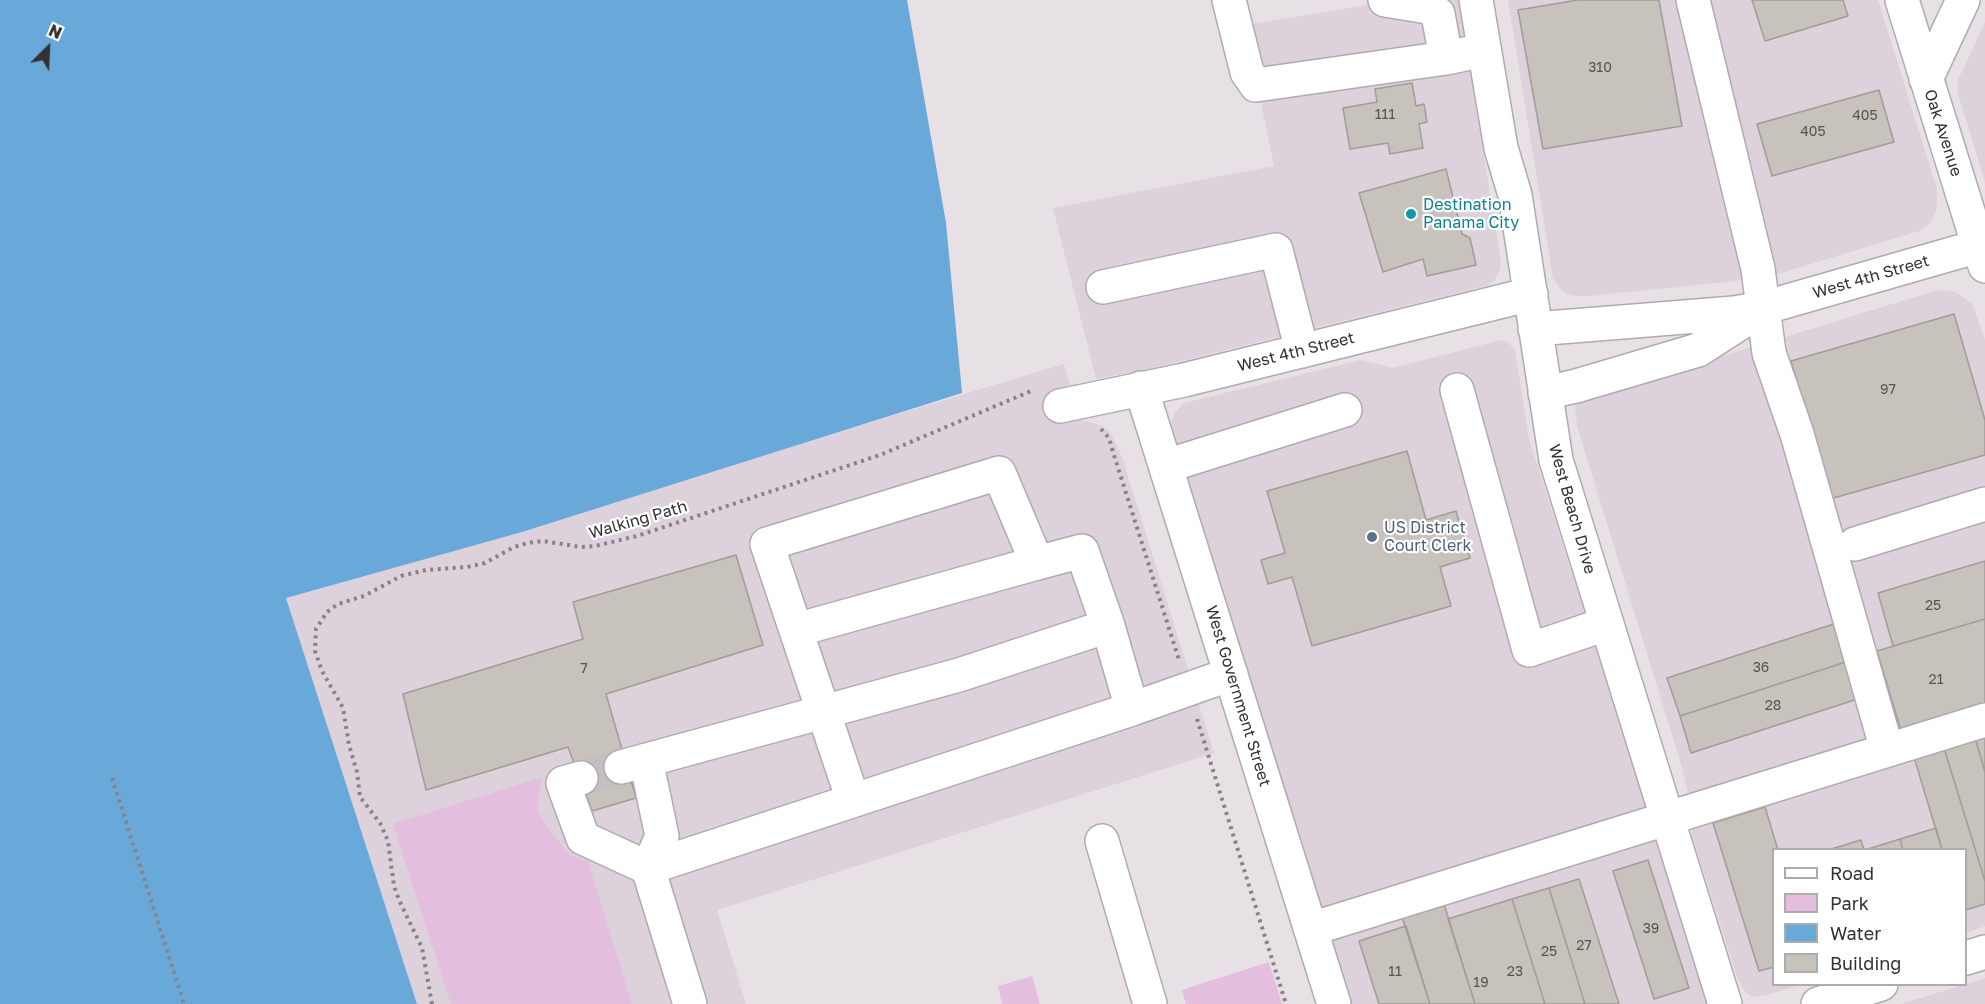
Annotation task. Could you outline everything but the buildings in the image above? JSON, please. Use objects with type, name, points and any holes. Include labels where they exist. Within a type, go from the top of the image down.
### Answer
[{"type":"street","points":[[1229,0],[1247,72],[1256,85],[1446,58],[1484,50]]},
{"type":"street","points":[[1385,0],[1428,7],[1438,14],[1446,58]]},
{"type":"street","name":"West Beach Drive","points":[[1476,0],[1501,148],[1515,195],[1556,460],[1725,1004]]},
{"type":"street","points":[[1693,0],[1758,269],[1769,353],[1797,434],[1887,750]]},
{"type":"street","name":"Oak Avenue","points":[[1902,0],[1982,256]]},
{"type":"street","points":[[1926,79],[1963,0]]},
{"type":"street","points":[[1102,287],[1276,250],[1302,351]]},
{"type":"street","name":"West 4th Street","points":[[1535,329],[1763,309],[1982,256]]},
{"type":"street","name":"West 4th Street","points":[[1048,397],[1141,388],[1184,380],[1531,294]]},
{"type":"street","name":"West 4th Street","points":[[1545,393],[1698,350],[1763,309]]},
{"type":"street","name":"West Government Street","points":[[1141,388],[1334,1004]]},
{"type":"street","points":[[1458,390],[1529,650],[1606,624]]},
{"type":"street","points":[[1166,466],[1345,410]]},
{"type":"street","points":[[853,800],[767,544],[999,473],[1037,563]]},
{"type":"street","points":[[1855,544],[1985,504]]},
{"type":"street","points":[[796,630],[1082,551],[1108,626],[1132,709]]},
{"type":"street","points":[[690,1004],[648,868],[662,836],[634,764],[959,675],[1108,626]]},
{"type":"street","points":[[581,778],[563,783],[583,838],[648,868],[1132,709],[1231,674]]},
{"type":"street","points":[[1311,929],[1985,720]]},
{"type":"street","points":[[1102,841],[1150,1004]]},
{"type":"street","points":[[1967,957],[1985,952]]},
{"type":"street","points":[[1818,1004],[1875,986]]},
{"type":"path","name":"Walking Path","points":[[432,1004],[426,960],[394,886],[388,841],[381,823],[360,797],[345,713],[322,671],[315,651],[316,629],[327,612],[338,604],[364,596],[401,576],[426,570],[467,567],[484,563],[514,547],[528,543],[543,541],[581,548],[638,536],[1048,397]]},
{"type":"path","points":[[112,778],[184,1004]]},
{"type":"shaded area","points":[[1399,0],[1459,0],[1501,262],[1495,280],[1488,285],[1153,368],[1096,379],[1053,208],[1274,166],[1245,25]]},
{"type":"shaded area","points":[[1508,0],[1878,0],[1937,189],[1935,214],[1930,223],[1919,231],[1778,274],[1736,281],[1589,296],[1567,294],[1553,278]]},
{"type":"shaded area","points":[[1985,22],[1985,182],[1957,90],[1958,80]]},
{"type":"shaded area","points":[[1938,290],[1956,292],[1973,305],[1985,340],[1985,926],[1967,933],[1967,848],[1772,848],[1772,986],[1798,986],[1766,995],[1753,997],[1747,994],[1738,980],[1692,836],[1692,830],[1696,825],[1681,764],[1577,426],[1575,406],[1583,399]]},
{"type":"shaded area","points":[[1501,340],[1508,342],[1515,350],[1529,439],[1710,1004],[1349,1004],[1171,424],[1174,413],[1184,403],[1361,360],[1393,368]]},
{"type":"shaded area","points":[[1064,364],[1081,420],[1101,425],[1110,432],[1122,457],[1214,753],[717,910],[746,1004],[417,1004],[286,598]]},
{"type":"shaded area","points":[[1985,978],[1985,1004],[1901,1004],[1960,986],[1967,986],[1967,984]]},
{"type":"green space","points":[[542,777],[537,808],[545,825],[570,855],[588,861],[632,1004],[451,1004],[393,824]]},
{"type":"green space","points":[[1269,962],[1282,1004],[1186,1004],[1182,991]]},
{"type":"green space","points":[[1032,976],[1040,1004],[1002,1004],[998,986]]},
{"type":"water","points":[[0,0],[907,0],[946,223],[962,393],[522,532],[286,598],[417,1004],[0,1004]]},
{"type":"tunnel","points":[[581,778],[621,767]]},
{"type":"place","name":"Destination Panama City","points":[[1411,214]]},
{"type":"place","name":"US District Court Clerk","points":[[1372,537]]}]
